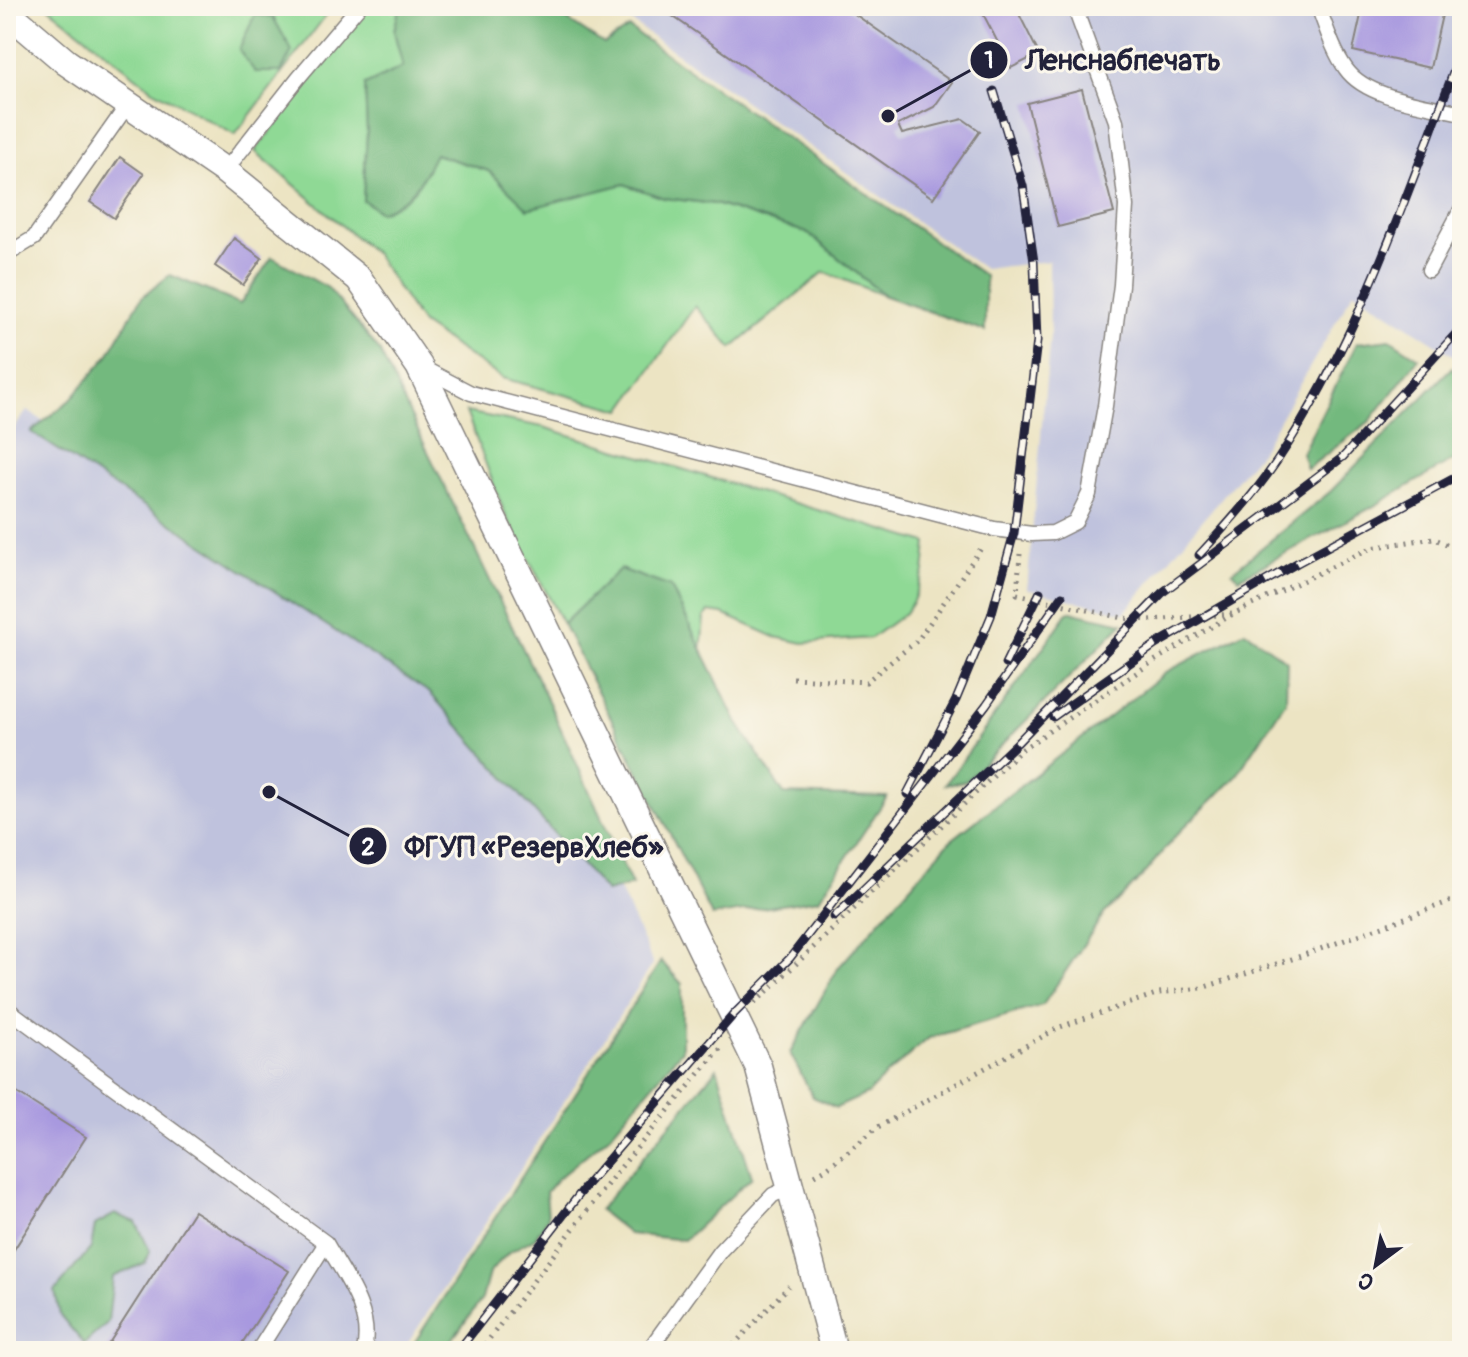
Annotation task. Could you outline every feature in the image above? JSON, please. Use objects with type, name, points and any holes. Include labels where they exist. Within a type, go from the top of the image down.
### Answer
[{"type":"street","points":[[6,11],[66,62],[225,171],[359,279],[419,366],[758,1066],[834,1351]]},
{"type":"lane","points":[[225,171],[359,6]]},
{"type":"lane","points":[[419,366],[471,393],[994,529],[1053,533],[1075,522],[1089,494],[1105,406],[1121,285],[1126,206],[1116,121],[1074,6]]},
{"type":"lane","points":[[1318,6],[1348,73],[1368,87],[1388,95],[1462,113]]},
{"type":"lane","points":[[6,255],[34,238],[129,103]]},
{"type":"lane","points":[[1429,270],[1462,208]]},
{"type":"lane","points":[[6,1008],[326,1243],[365,1313],[367,1340],[364,1351]]},
{"type":"lane","points":[[648,1351],[720,1251],[761,1205],[789,1188]]},
{"type":"lane","points":[[258,1351],[326,1243]]},
{"type":"path","points":[[793,678],[866,682],[918,640],[994,529]]},
{"type":"path","points":[[1021,533],[1017,594],[1123,618],[1150,620],[1233,614]]},
{"type":"path","points":[[480,1351],[616,1173],[739,1023],[1021,750],[1154,661],[1233,614],[1371,548],[1433,538],[1462,551]]},
{"type":"path","points":[[789,1188],[826,1169],[878,1127],[1060,1027],[1159,993],[1202,988],[1231,979],[1462,897]]},
{"type":"path","points":[[728,1351],[809,1266]]},
{"type":"shaded area","points":[[609,6],[1462,6],[1462,361],[1354,291],[1261,451],[1124,613],[1027,589],[1050,336],[1049,261],[984,269]]},
{"type":"shaded area","points":[[27,410],[441,689],[622,894],[653,964],[403,1351],[6,1351],[6,440]]},
{"type":"green space","points":[[47,6],[333,6],[235,135],[152,89]]},
{"type":"green space","points":[[369,6],[400,6],[394,31],[403,67],[365,85],[367,133],[363,200],[380,212],[400,202],[414,190],[434,154],[489,171],[528,208],[624,184],[664,198],[714,204],[808,233],[885,296],[824,272],[732,348],[695,306],[622,410],[502,378],[422,324],[375,254],[255,151]]},
{"type":"green space","points":[[400,6],[546,6],[604,44],[629,28],[985,276],[985,331],[885,296],[808,233],[715,204],[664,198],[624,184],[528,209],[489,171],[435,154],[425,174],[408,196],[380,212],[363,200],[367,133],[365,85],[403,67],[394,31]]},
{"type":"green space","points":[[255,14],[273,17],[292,51],[281,72],[255,72],[239,50]]},
{"type":"green space","points":[[272,257],[328,288],[379,350],[550,705],[632,885],[606,892],[430,693],[31,432],[71,399],[107,357],[142,297],[170,275],[240,304]]},
{"type":"green space","points":[[1390,339],[1419,358],[1370,421],[1307,469],[1302,453],[1357,343]]},
{"type":"green space","points":[[1452,367],[1462,383],[1462,455],[1239,578],[1232,572],[1331,491]]},
{"type":"green space","points":[[466,412],[543,427],[927,543],[924,572],[913,601],[905,613],[871,638],[803,643],[775,637],[723,614],[709,612],[704,617],[701,652],[671,587],[620,569],[563,624],[505,514]]},
{"type":"green space","points":[[620,569],[671,587],[737,722],[784,794],[887,797],[819,899],[712,916],[563,624]]},
{"type":"green space","points":[[1069,611],[1123,623],[966,781],[945,785]]},
{"type":"green space","points":[[1245,631],[1287,661],[1286,701],[1235,778],[1177,834],[1139,880],[1104,914],[1043,1005],[929,1038],[867,1094],[836,1108],[813,1097],[790,1053],[838,968],[949,842],[1168,671]]},
{"type":"green space","points":[[661,961],[682,984],[682,1050],[610,1135],[546,1192],[548,1217],[535,1238],[508,1253],[489,1273],[482,1299],[451,1341],[440,1351],[409,1351]]},
{"type":"green space","points":[[717,1068],[752,1177],[684,1240],[629,1234],[599,1210]]},
{"type":"green space","points":[[115,1214],[136,1222],[150,1251],[145,1263],[113,1277],[108,1322],[84,1344],[60,1315],[55,1291],[91,1248],[95,1225]]},
{"type":"building","points":[[658,6],[843,6],[952,82],[934,107],[898,125],[902,134],[963,119],[980,131],[933,198]]},
{"type":"building","points":[[979,6],[1015,6],[1039,54],[1011,68]]},
{"type":"building","points":[[1363,6],[1444,6],[1430,68],[1353,51]]},
{"type":"building","points":[[1082,89],[1114,213],[1058,227],[1027,103]]},
{"type":"building","points":[[120,157],[144,174],[114,218],[90,202]]},
{"type":"building","points":[[234,238],[262,258],[243,285],[215,266]]},
{"type":"building","points":[[6,1086],[86,1137],[6,1262]]},
{"type":"building","points":[[194,1211],[289,1271],[237,1351],[104,1351]]},
{"type":"railway","points":[[1199,555],[1268,474],[1334,364],[1381,261],[1462,50]]},
{"type":"railway","points":[[907,794],[956,700],[991,616],[1014,533],[1037,341],[1034,262],[1023,186],[994,91]]},
{"type":"railway","points":[[834,917],[1017,743],[1163,592],[1343,457],[1462,327]]},
{"type":"railway","points":[[1053,717],[1155,645],[1297,563],[1462,474]]},
{"type":"railway","points":[[1005,664],[1040,592]]},
{"type":"railway","points":[[458,1351],[589,1182],[734,1014],[790,958],[986,705],[1062,596]]},
{"type":"place","name":"Ленснабпечать","points":[[888,116]]},
{"type":"place","name":"ФГУП «РезервХлеб»","points":[[269,792]]}]
